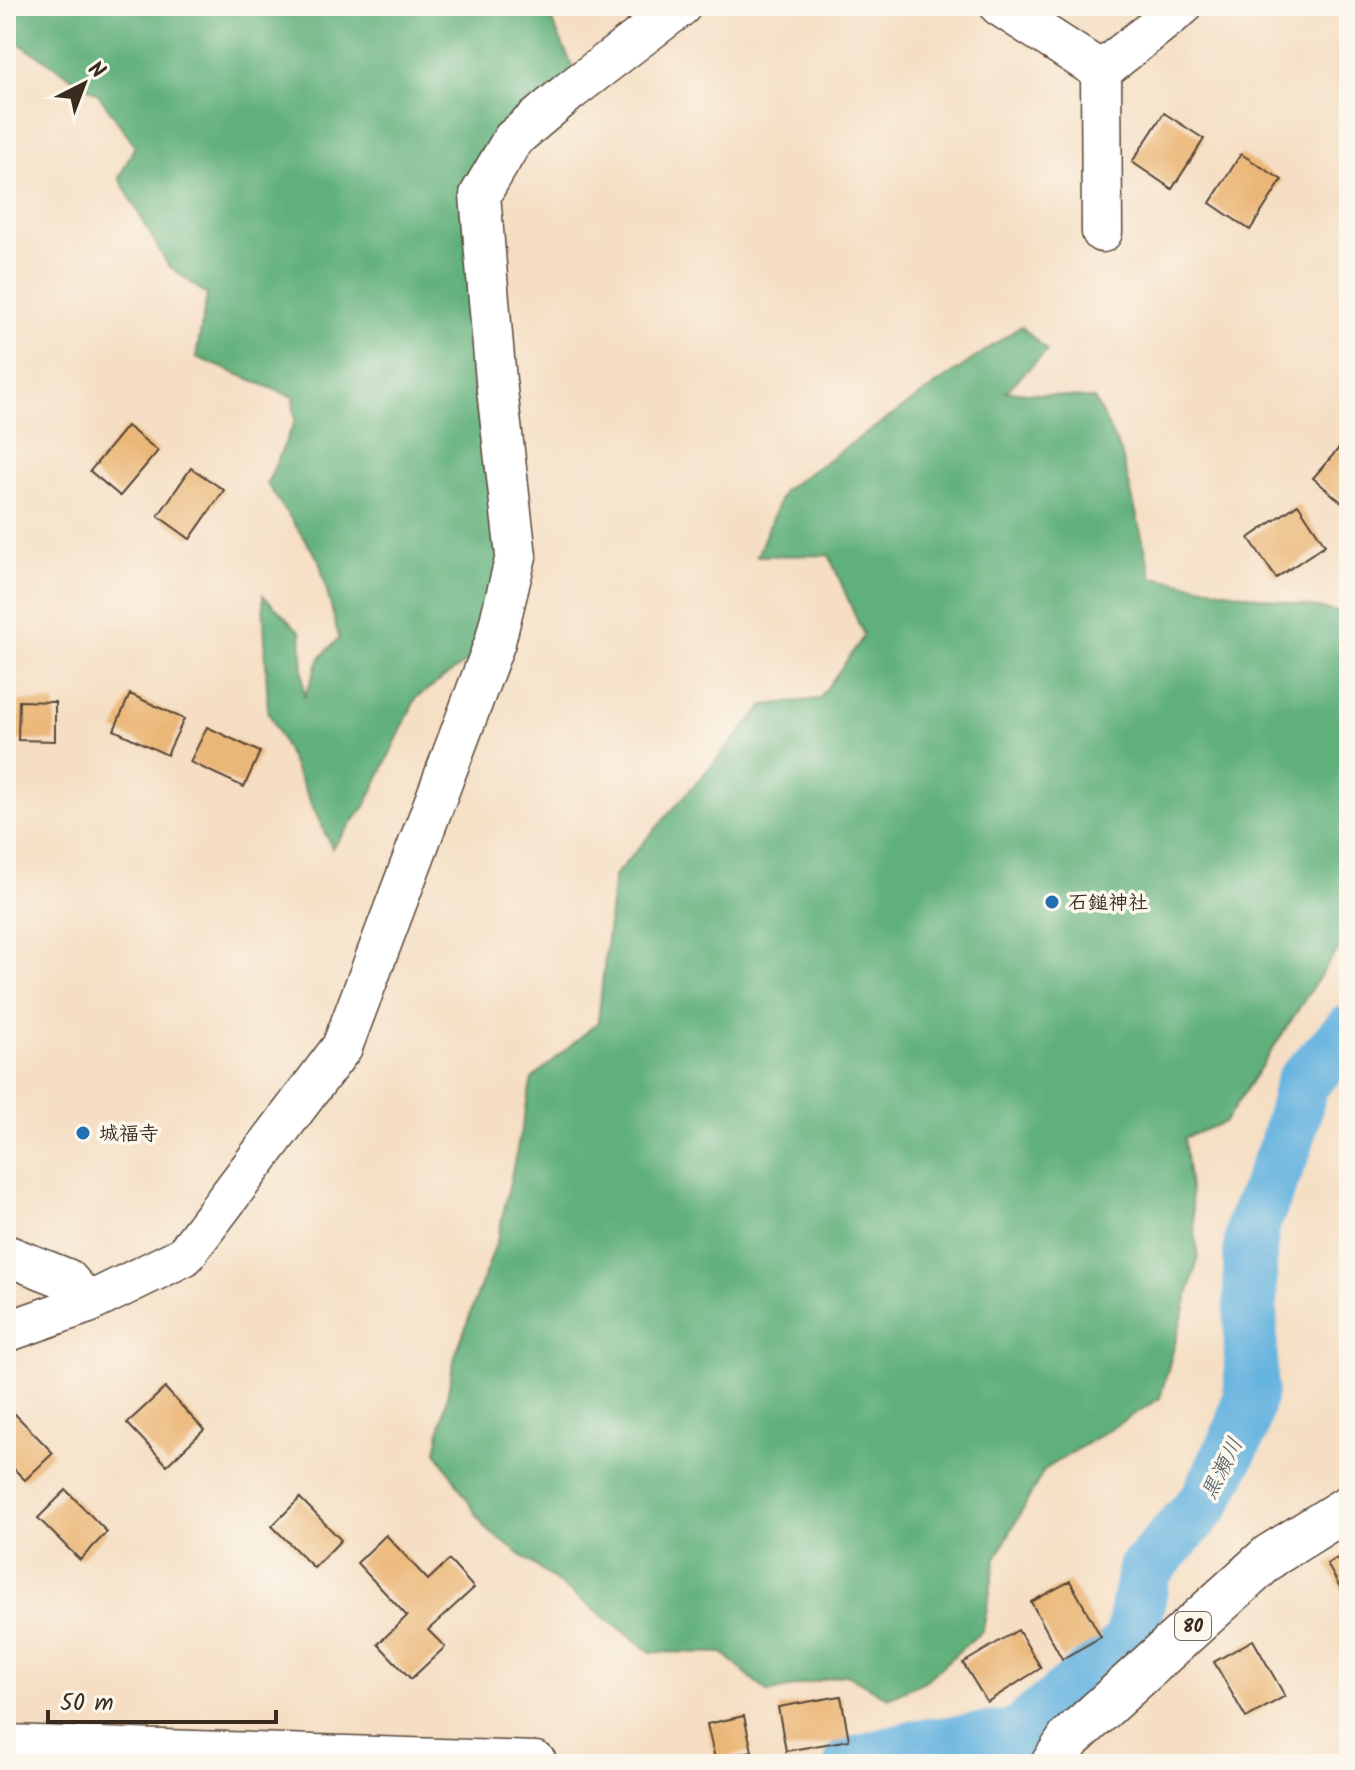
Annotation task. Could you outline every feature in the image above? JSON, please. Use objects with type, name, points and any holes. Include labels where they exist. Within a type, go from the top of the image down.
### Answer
[{"type":"main road","name":"80","points":[[1053,1764],[1070,1738],[1270,1556],[1349,1507]]},
{"type":"main road","points":[[6,1747],[535,1764]]},
{"type":"street","points":[[6,1332],[88,1303],[184,1256],[342,1047],[495,642],[516,556],[496,381],[480,195],[513,139],[571,90],[681,6]]},
{"type":"street","points":[[1000,6],[1101,71]]},
{"type":"street","points":[[1101,71],[1182,6]]},
{"type":"street","points":[[1101,71],[1102,232]]},
{"type":"street","points":[[6,1255],[67,1279],[88,1303]]},
{"type":"green space","points":[[6,6],[545,6],[575,71],[474,194],[509,549],[470,659],[416,698],[366,805],[332,848],[268,711],[263,595],[301,633],[304,698],[320,658],[339,638],[319,560],[267,484],[295,421],[293,397],[196,357],[207,295],[168,265],[119,178],[135,146],[98,94],[6,35]]},
{"type":"green space","points":[[1021,326],[1047,351],[1006,391],[1094,399],[1121,452],[1152,577],[1349,614],[1349,939],[1333,956],[1225,1122],[1184,1138],[1198,1259],[1160,1398],[1044,1470],[996,1558],[983,1630],[925,1681],[888,1698],[846,1674],[768,1693],[723,1653],[651,1652],[486,1529],[436,1451],[455,1356],[498,1238],[532,1079],[598,1022],[614,876],[765,705],[819,699],[864,636],[829,555],[757,556],[783,491]]},
{"type":"building","points":[[1164,113],[1204,139],[1172,189],[1132,162]]},
{"type":"building","points":[[1241,154],[1282,180],[1250,230],[1210,203]]},
{"type":"building","points":[[127,426],[158,451],[120,496],[90,471]]},
{"type":"building","points":[[1340,447],[1349,455],[1347,507],[1313,478]]},
{"type":"building","points":[[191,468],[224,490],[190,539],[158,516]]},
{"type":"building","points":[[1298,504],[1325,545],[1276,578],[1249,538]]},
{"type":"building","points":[[130,694],[184,719],[167,755],[114,730]]},
{"type":"building","points":[[19,701],[55,702],[55,741],[18,740]]},
{"type":"building","points":[[207,727],[260,752],[244,787],[190,762]]},
{"type":"building","points":[[165,1388],[204,1430],[167,1465],[127,1423]]},
{"type":"building","points":[[12,1411],[53,1453],[25,1480],[6,1461],[6,1417]]},
{"type":"building","points":[[66,1490],[107,1532],[80,1560],[38,1518]]},
{"type":"building","points":[[300,1498],[341,1540],[314,1568],[272,1526]]},
{"type":"building","points":[[386,1535],[428,1580],[449,1560],[474,1588],[428,1630],[445,1647],[411,1679],[378,1644],[407,1616],[357,1563]]},
{"type":"building","points":[[1349,1552],[1349,1603],[1327,1564]]},
{"type":"building","points":[[1070,1581],[1101,1637],[1062,1659],[1031,1602]]},
{"type":"building","points":[[1018,1630],[1041,1668],[987,1702],[963,1663]]},
{"type":"building","points":[[1253,1640],[1285,1696],[1246,1718],[1214,1662]]},
{"type":"building","points":[[841,1696],[849,1740],[786,1751],[778,1707]]},
{"type":"building","points":[[744,1716],[752,1751],[715,1759],[707,1724]]},
{"type":"waterway","name":"黒瀬川","points":[[851,1764],[921,1746],[1016,1736],[1131,1642],[1144,1571],[1206,1501],[1241,1429],[1251,1389],[1250,1250],[1253,1225],[1286,1145],[1302,1083],[1349,1032]]},
{"type":"place","name":"石鎚神社","points":[[1052,902]]},
{"type":"place","name":"城福寺","points":[[83,1133]]}]
